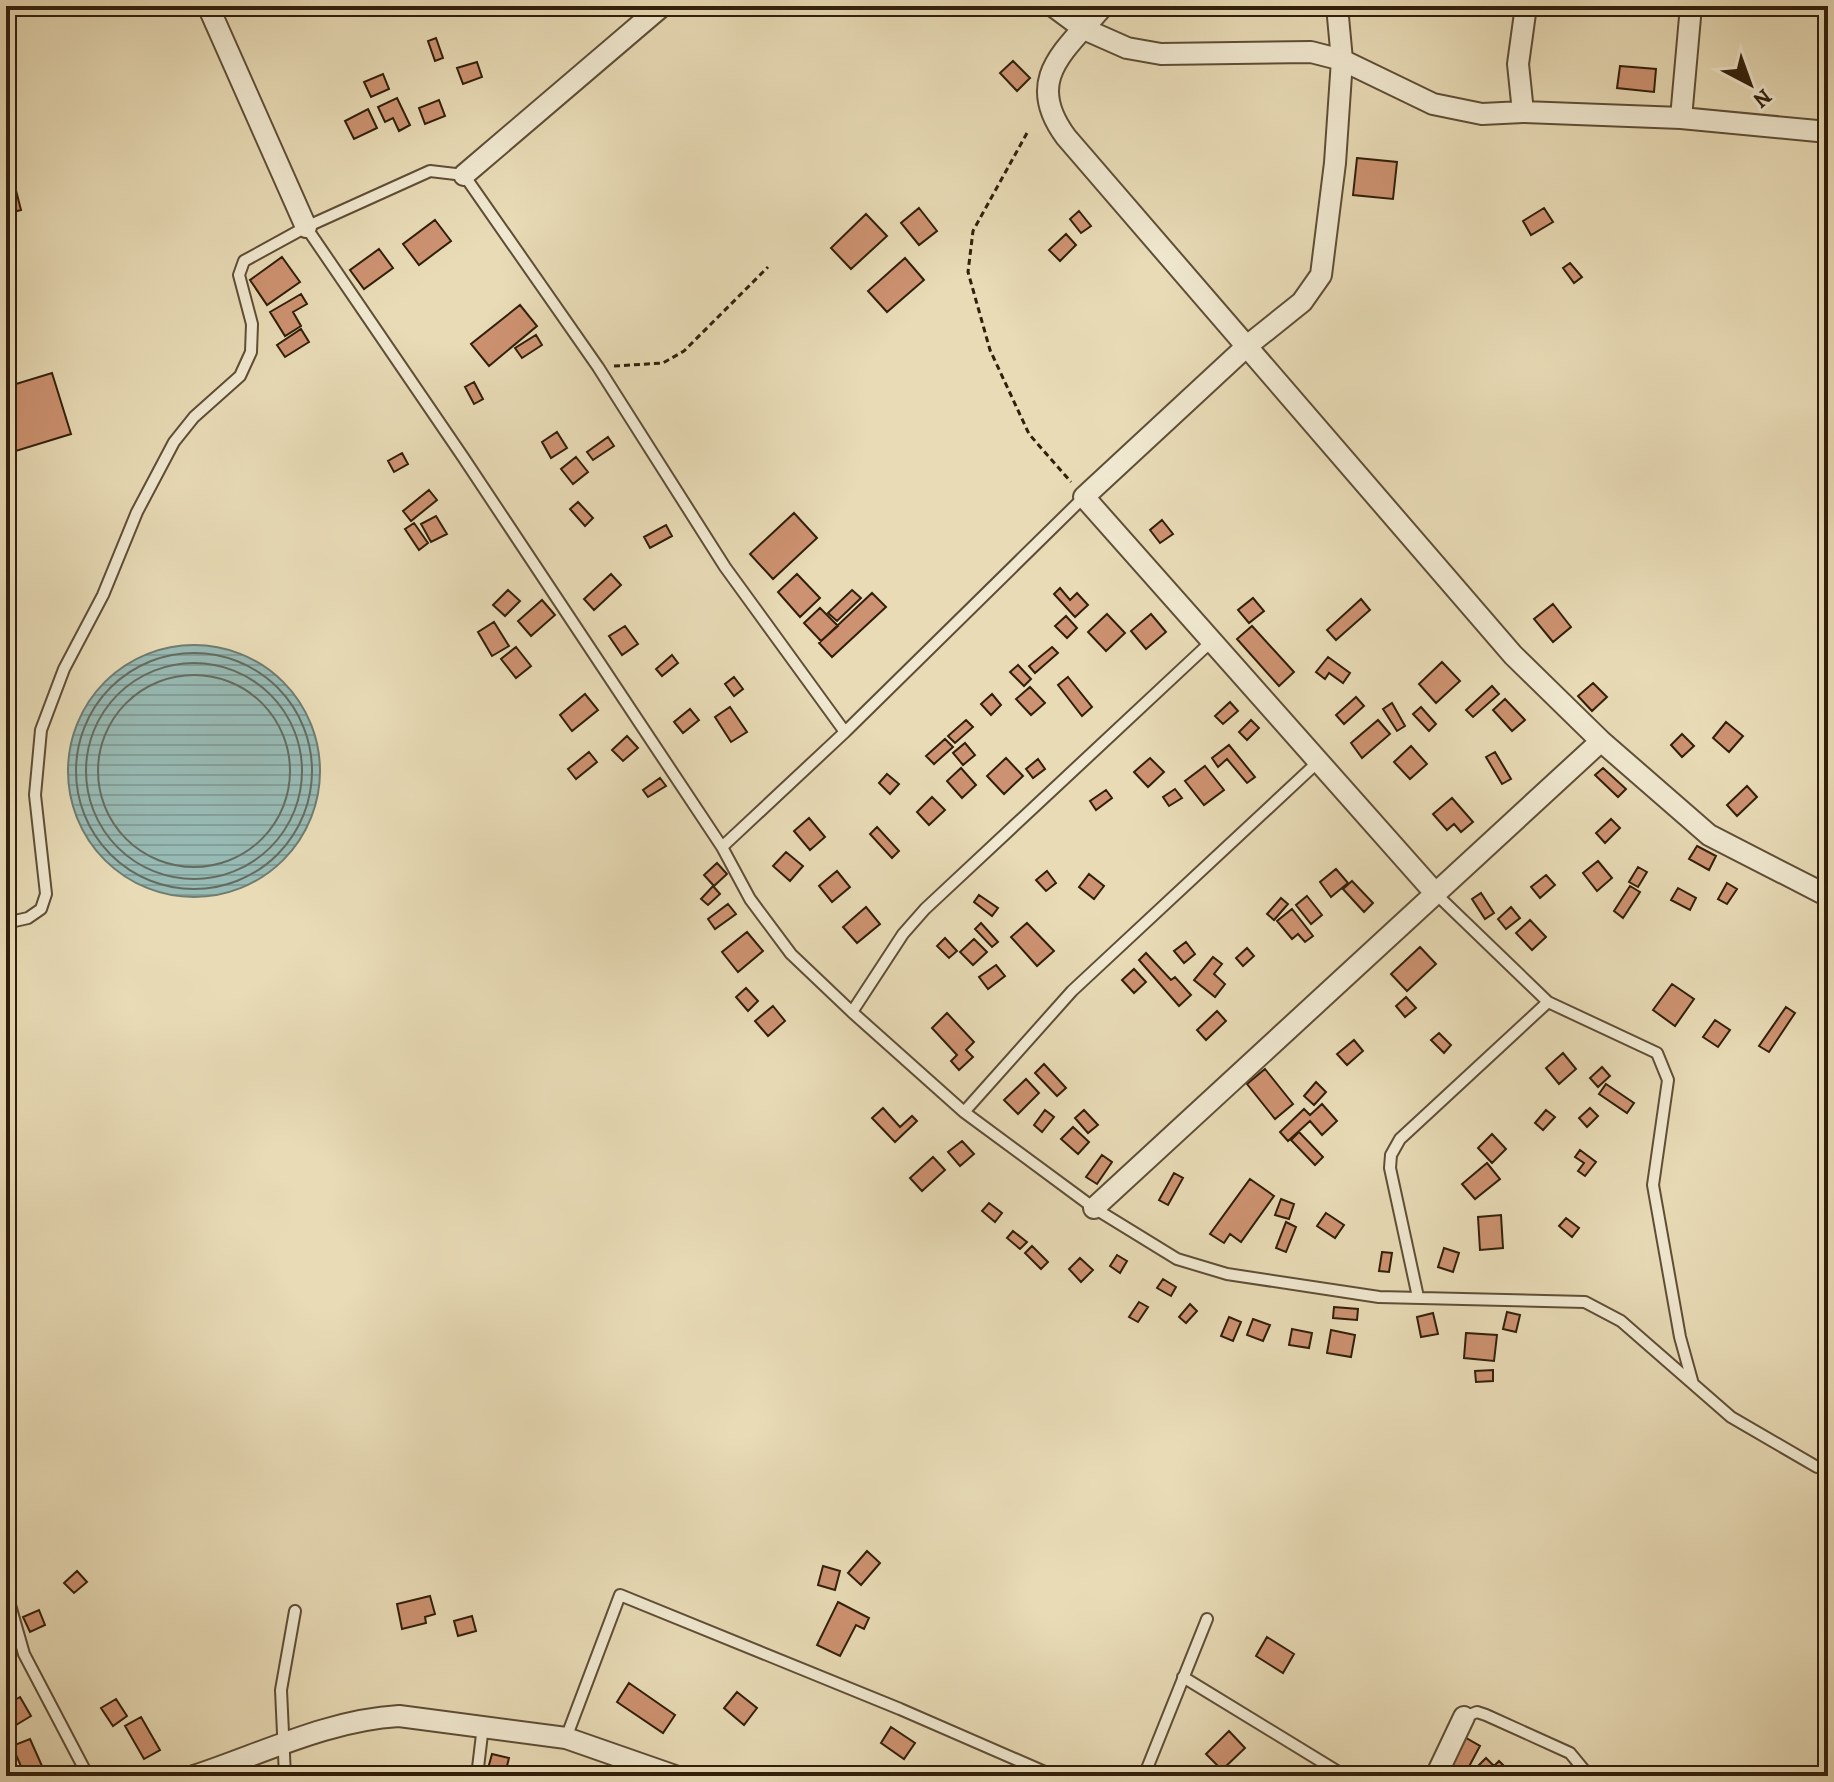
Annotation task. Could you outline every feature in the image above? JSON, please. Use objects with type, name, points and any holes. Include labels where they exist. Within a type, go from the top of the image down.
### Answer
[{"type":"street","points":[[208,6],[306,227]]},
{"type":"street","points":[[464,175],[662,6]]},
{"type":"street","points":[[1053,6],[1084,29],[1127,48],[1161,54],[1311,52],[1342,60],[1433,104],[1482,114],[1523,112],[1681,118],[1828,132]]},
{"type":"street","points":[[1103,6],[1051,71],[1046,96],[1050,115],[1513,655],[1601,741],[1709,835],[1828,896]]},
{"type":"street","points":[[1337,6],[1342,60],[1335,163],[1321,275],[1302,302],[1247,346],[1084,497],[1436,894]]},
{"type":"street","points":[[1523,112],[1518,64],[1526,6]]},
{"type":"street","points":[[1681,118],[1691,6]]},
{"type":"street","points":[[1094,1208],[1601,741]]},
{"type":"street","points":[[194,1776],[228,1770],[283,1743],[375,1717],[399,1716],[566,1738],[675,1776]]},
{"type":"street","points":[[1436,1776],[1464,1717]]},
{"type":"lane","points":[[6,923],[28,918],[41,909],[46,894],[35,795],[41,730],[64,669],[103,595],[137,512],[174,442],[194,417],[240,376],[251,352],[252,324],[239,275],[244,261],[306,227],[430,171],[464,175],[598,367],[725,567],[845,732]]},
{"type":"lane","points":[[306,227],[722,847],[750,899],[791,954],[964,1112],[1094,1208],[1177,1259],[1227,1274],[1379,1297],[1585,1302],[1621,1321],[1731,1417],[1817,1467],[1828,1467]]},
{"type":"lane","points":[[722,847],[845,732],[1084,497]]},
{"type":"lane","points":[[852,1012],[903,934],[925,909],[1213,640]]},
{"type":"lane","points":[[964,1112],[1072,991],[1320,760]]},
{"type":"lane","points":[[1436,894],[1548,1002],[1657,1053],[1668,1080],[1653,1185],[1680,1337],[1693,1386]]},
{"type":"lane","points":[[1418,1297],[1390,1168],[1391,1155],[1400,1139],[1548,1002]]},
{"type":"lane","points":[[6,1591],[24,1654],[88,1776]]},
{"type":"lane","points":[[566,1738],[620,1595],[900,1709],[1054,1776]]},
{"type":"lane","points":[[285,1776],[281,1690],[295,1611]]},
{"type":"lane","points":[[1144,1776],[1207,1619]]},
{"type":"lane","points":[[1183,1677],[1345,1776]]},
{"type":"lane","points":[[1464,1717],[1477,1712],[1486,1715],[1570,1753],[1589,1776]]},
{"type":"lane","points":[[477,1776],[483,1726]]},
{"type":"path","points":[[1027,133],[973,231],[968,272],[990,350],[1029,434],[1084,497]]},
{"type":"path","points":[[598,367],[663,363],[684,351],[768,267]]},
{"type":"water","points":[[182,645],[206,645],[231,650],[254,660],[274,673],[292,691],[315,734],[320,771],[318,796],[311,819],[292,851],[274,869],[231,892],[206,897],[182,897],[157,892],[134,882],[114,869],[96,851],[73,808],[68,783],[68,759],[73,734],[83,711],[96,691],[114,673],[157,650]]},
{"type":"building","points":[[436,38],[443,58],[435,61],[428,41]]},
{"type":"building","points":[[1013,61],[1030,78],[1017,91],[1000,73]]},
{"type":"building","points":[[477,62],[482,77],[463,84],[457,68]]},
{"type":"building","points":[[1620,66],[1656,69],[1654,92],[1617,88]]},
{"type":"building","points":[[383,74],[389,89],[371,97],[364,82]]},
{"type":"building","points":[[397,98],[410,125],[399,131],[393,118],[385,122],[378,107]]},
{"type":"building","points":[[439,100],[445,116],[425,124],[419,108]]},
{"type":"building","points":[[368,109],[377,128],[354,139],[345,121]]},
{"type":"building","points":[[6,151],[21,210],[6,214]]},
{"type":"building","points":[[1357,158],[1397,162],[1393,199],[1353,195]]},
{"type":"building","points":[[919,208],[937,231],[919,245],[901,223]]},
{"type":"building","points":[[1544,208],[1553,222],[1531,235],[1523,221]]},
{"type":"building","points":[[1079,211],[1091,226],[1081,233],[1070,219]]},
{"type":"building","points":[[866,214],[887,236],[851,269],[831,248]]},
{"type":"building","points":[[435,220],[451,241],[419,265],[403,244]]},
{"type":"building","points":[[1066,234],[1076,245],[1060,261],[1049,250]]},
{"type":"building","points":[[379,249],[393,268],[364,289],[350,270]]},
{"type":"building","points":[[282,257],[300,282],[267,305],[250,280]]},
{"type":"building","points":[[905,258],[924,280],[887,312],[868,291]]},
{"type":"building","points":[[1570,263],[1582,277],[1574,283],[1563,268]]},
{"type":"building","points":[[301,294],[307,304],[293,312],[301,326],[285,336],[270,312]]},
{"type":"building","points":[[520,305],[537,326],[489,366],[471,344]]},
{"type":"building","points":[[301,329],[309,342],[285,357],[277,345]]},
{"type":"building","points":[[536,335],[542,345],[522,358],[515,348]]},
{"type":"building","points":[[52,373],[71,434],[6,454],[6,387]]},
{"type":"building","points":[[474,382],[483,399],[474,404],[465,387]]},
{"type":"building","points":[[557,432],[567,448],[551,458],[542,442]]},
{"type":"building","points":[[608,437],[614,446],[593,460],[587,452]]},
{"type":"building","points":[[402,453],[408,464],[394,472],[388,461]]},
{"type":"building","points":[[576,457],[588,472],[573,484],[561,469]]},
{"type":"building","points":[[429,490],[437,500],[411,521],[403,511]]},
{"type":"building","points":[[578,502],[593,518],[585,526],[570,509]]},
{"type":"building","points":[[794,513],[817,538],[773,579],[750,554]]},
{"type":"building","points":[[436,516],[447,534],[431,542],[421,524]]},
{"type":"building","points":[[1162,520],[1173,534],[1160,543],[1150,530]]},
{"type":"building","points":[[414,523],[428,543],[419,550],[405,529]]},
{"type":"building","points":[[666,525],[672,536],[650,548],[644,537]]},
{"type":"building","points":[[611,574],[621,585],[594,610],[584,599]]},
{"type":"building","points":[[797,574],[820,598],[800,617],[778,592]]},
{"type":"building","points":[[1060,588],[1070,600],[1077,593],[1088,605],[1075,617],[1054,594]]},
{"type":"building","points":[[508,590],[520,601],[505,616],[493,605]]},
{"type":"building","points":[[852,590],[861,598],[837,621],[828,613]]},
{"type":"building","points":[[872,593],[886,607],[832,657],[819,643]]},
{"type":"building","points":[[1253,598],[1264,611],[1249,623],[1238,610]]},
{"type":"building","points":[[1361,599],[1370,610],[1336,640],[1327,630]]},
{"type":"building","points":[[542,600],[555,615],[531,636],[518,621]]},
{"type":"building","points":[[1553,604],[1571,627],[1553,642],[1534,619]]},
{"type":"building","points":[[820,608],[838,626],[821,641],[804,623]]},
{"type":"building","points":[[1107,614],[1125,633],[1106,651],[1088,632]]},
{"type":"building","points":[[1151,614],[1166,632],[1146,649],[1131,631]]},
{"type":"building","points":[[1066,616],[1077,628],[1067,638],[1055,626]]},
{"type":"building","points":[[494,622],[509,646],[492,656],[478,632]]},
{"type":"building","points":[[625,626],[638,644],[622,655],[609,636]]},
{"type":"building","points":[[1252,626],[1294,672],[1279,686],[1237,639]]},
{"type":"building","points":[[516,647],[531,666],[516,678],[501,659]]},
{"type":"building","points":[[1052,647],[1058,653],[1035,673],[1029,666]]},
{"type":"building","points":[[672,655],[678,663],[662,676],[656,669]]},
{"type":"building","points":[[1328,657],[1350,673],[1343,683],[1329,673],[1325,679],[1316,672]]},
{"type":"building","points":[[1442,662],[1460,681],[1436,703],[1419,684]]},
{"type":"building","points":[[1018,665],[1031,679],[1024,686],[1010,672]]},
{"type":"building","points":[[734,677],[743,689],[734,696],[725,684]]},
{"type":"building","points":[[1068,677],[1092,707],[1082,716],[1058,685]]},
{"type":"building","points":[[1593,683],[1607,697],[1592,711],[1578,696]]},
{"type":"building","points":[[1492,686],[1499,694],[1473,717],[1466,710]]},
{"type":"building","points":[[1030,687],[1045,703],[1031,715],[1016,699]]},
{"type":"building","points":[[585,694],[598,710],[572,731],[560,715]]},
{"type":"building","points":[[992,694],[1001,705],[991,715],[981,704]]},
{"type":"building","points":[[1356,697],[1364,706],[1344,724],[1336,715]]},
{"type":"building","points":[[1505,699],[1525,720],[1512,731],[1493,710]]},
{"type":"building","points":[[1230,702],[1238,711],[1223,724],[1215,716]]},
{"type":"building","points":[[1392,703],[1405,726],[1397,731],[1383,709]]},
{"type":"building","points":[[730,707],[747,732],[731,742],[715,717]]},
{"type":"building","points":[[1421,707],[1436,724],[1429,731],[1413,714]]},
{"type":"building","points":[[690,709],[699,720],[683,733],[674,722]]},
{"type":"building","points":[[966,720],[973,727],[955,743],[948,736]]},
{"type":"building","points":[[1251,720],[1259,728],[1247,740],[1239,732]]},
{"type":"building","points":[[1378,720],[1390,734],[1362,758],[1351,743]]},
{"type":"building","points":[[1726,722],[1743,736],[1729,752],[1713,738]]},
{"type":"building","points":[[1682,734],[1694,746],[1682,757],[1671,745]]},
{"type":"building","points":[[627,736],[638,748],[623,761],[612,750]]},
{"type":"building","points":[[945,739],[953,747],[934,764],[926,756]]},
{"type":"building","points":[[965,743],[975,755],[963,765],[953,753]]},
{"type":"building","points":[[1229,745],[1255,777],[1247,783],[1227,759],[1218,767],[1212,758]]},
{"type":"building","points":[[1411,746],[1427,764],[1410,779],[1394,762]]},
{"type":"building","points":[[589,752],[597,762],[576,779],[568,769]]},
{"type":"building","points":[[1495,752],[1511,779],[1502,784],[1486,757]]},
{"type":"building","points":[[1006,758],[1023,776],[1004,794],[987,776]]},
{"type":"building","points":[[1150,758],[1164,772],[1148,787],[1134,772]]},
{"type":"building","points":[[1038,759],[1045,769],[1033,778],[1026,769]]},
{"type":"building","points":[[1205,766],[1224,790],[1204,805],[1185,781]]},
{"type":"building","points":[[961,768],[976,785],[962,798],[947,781]]},
{"type":"building","points":[[1603,768],[1626,789],[1618,797],[1595,775]]},
{"type":"building","points":[[887,774],[899,784],[890,794],[879,783]]},
{"type":"building","points":[[660,778],[666,786],[648,797],[643,790]]},
{"type":"building","points":[[1747,786],[1757,797],[1737,816],[1727,805]]},
{"type":"building","points":[[1175,789],[1182,798],[1169,806],[1163,797]]},
{"type":"building","points":[[1106,790],[1112,798],[1096,810],[1090,801]]},
{"type":"building","points":[[932,797],[945,810],[929,825],[917,812]]},
{"type":"building","points":[[1452,798],[1473,822],[1461,832],[1454,824],[1447,830],[1433,814]]},
{"type":"building","points":[[809,818],[825,837],[810,850],[794,831]]},
{"type":"building","points":[[1611,819],[1620,828],[1605,843],[1596,833]]},
{"type":"building","points":[[877,827],[899,851],[892,858],[870,834]]},
{"type":"building","points":[[1697,846],[1716,856],[1709,870],[1689,859]]},
{"type":"building","points":[[786,852],[803,866],[790,881],[773,866]]},
{"type":"building","points":[[1598,861],[1612,878],[1597,891],[1583,873]]},
{"type":"building","points":[[717,863],[727,874],[714,886],[704,875]]},
{"type":"building","points":[[1638,867],[1647,872],[1638,887],[1629,882]]},
{"type":"building","points":[[1336,869],[1348,883],[1331,897],[1320,882]]},
{"type":"building","points":[[837,871],[850,887],[832,902],[819,886]]},
{"type":"building","points":[[1047,871],[1056,883],[1046,891],[1036,880]]},
{"type":"building","points":[[1089,874],[1104,886],[1094,899],[1079,887]]},
{"type":"building","points":[[1546,875],[1555,885],[1540,898],[1531,887]]},
{"type":"building","points":[[1352,881],[1373,903],[1364,912],[1343,889]]},
{"type":"building","points":[[1727,883],[1737,889],[1727,904],[1718,899]]},
{"type":"building","points":[[713,886],[720,894],[708,905],[701,899]]},
{"type":"building","points":[[1630,886],[1640,892],[1623,918],[1614,911]]},
{"type":"building","points":[[1678,888],[1696,898],[1690,910],[1671,900]]},
{"type":"building","points":[[1481,893],[1494,913],[1485,919],[1472,899]]},
{"type":"building","points":[[979,895],[998,908],[992,916],[974,902]]},
{"type":"building","points":[[1307,896],[1322,915],[1311,924],[1296,905]]},
{"type":"building","points":[[1281,898],[1288,904],[1274,920],[1267,914]]},
{"type":"building","points":[[728,904],[736,914],[715,929],[708,919]]},
{"type":"building","points":[[866,907],[880,924],[857,943],[843,927]]},
{"type":"building","points":[[1511,907],[1520,918],[1506,929],[1498,919]]},
{"type":"building","points":[[1292,909],[1313,936],[1305,942],[1298,934],[1292,939],[1277,921]]},
{"type":"building","points":[[1530,920],[1546,937],[1532,950],[1516,933]]},
{"type":"building","points":[[981,923],[998,942],[992,947],[975,929]]},
{"type":"building","points":[[1027,923],[1054,951],[1037,966],[1011,937]]},
{"type":"building","points":[[747,932],[763,951],[738,972],[722,952]]},
{"type":"building","points":[[945,938],[957,951],[949,958],[937,946]]},
{"type":"building","points":[[974,939],[987,952],[973,965],[960,952]]},
{"type":"building","points":[[1186,942],[1195,954],[1184,963],[1174,951]]},
{"type":"building","points":[[1420,947],[1436,964],[1407,991],[1391,974]]},
{"type":"building","points":[[1247,948],[1254,956],[1243,966],[1236,958]]},
{"type":"building","points":[[1146,953],[1171,980],[1175,977],[1191,995],[1179,1006],[1139,960]]},
{"type":"building","points":[[1213,957],[1222,964],[1214,974],[1225,984],[1215,997],[1194,980]]},
{"type":"building","points":[[996,965],[1005,976],[988,989],[979,977]]},
{"type":"building","points":[[1134,969],[1146,982],[1134,993],[1122,980]]},
{"type":"building","points":[[1672,984],[1694,999],[1675,1026],[1653,1010]]},
{"type":"building","points":[[746,988],[758,1001],[748,1011],[736,997]]},
{"type":"building","points":[[1406,997],[1416,1008],[1405,1017],[1396,1006]]},
{"type":"building","points":[[773,1006],[785,1021],[768,1036],[755,1021]]},
{"type":"building","points":[[1786,1007],[1795,1013],[1769,1052],[1759,1046]]},
{"type":"building","points":[[1217,1011],[1226,1021],[1206,1040],[1197,1030]]},
{"type":"building","points":[[947,1013],[974,1042],[966,1050],[973,1057],[959,1070],[951,1061],[957,1055],[932,1028]]},
{"type":"building","points":[[1715,1020],[1730,1030],[1718,1047],[1703,1037]]},
{"type":"building","points":[[1439,1033],[1451,1045],[1444,1053],[1431,1040]]},
{"type":"building","points":[[1354,1040],[1363,1051],[1347,1065],[1337,1054]]},
{"type":"building","points":[[1563,1053],[1576,1069],[1559,1084],[1546,1068]]},
{"type":"building","points":[[1044,1064],[1066,1088],[1057,1096],[1035,1073]]},
{"type":"building","points":[[1602,1067],[1610,1076],[1598,1087],[1590,1078]]},
{"type":"building","points":[[1265,1069],[1293,1104],[1275,1119],[1247,1084]]},
{"type":"building","points":[[1026,1079],[1039,1093],[1018,1114],[1004,1100]]},
{"type":"building","points":[[1316,1082],[1326,1092],[1314,1105],[1304,1096]]},
{"type":"building","points":[[1606,1084],[1634,1103],[1627,1113],[1599,1094]]},
{"type":"building","points":[[1322,1104],[1337,1121],[1322,1135],[1310,1121],[1288,1141],[1280,1132],[1304,1109],[1310,1115]]},
{"type":"building","points":[[883,1108],[900,1127],[912,1116],[917,1121],[895,1142],[872,1118]]},
{"type":"building","points":[[1590,1108],[1598,1116],[1587,1127],[1579,1118]]},
{"type":"building","points":[[1045,1110],[1054,1117],[1042,1132],[1034,1125]]},
{"type":"building","points":[[1084,1110],[1098,1125],[1088,1133],[1075,1118]]},
{"type":"building","points":[[1546,1110],[1555,1117],[1543,1130],[1535,1123]]},
{"type":"building","points":[[1073,1127],[1089,1142],[1078,1154],[1061,1139]]},
{"type":"building","points":[[1299,1132],[1323,1157],[1315,1165],[1291,1140]]},
{"type":"building","points":[[1492,1134],[1506,1149],[1492,1163],[1478,1148]]},
{"type":"building","points":[[962,1141],[974,1154],[960,1166],[948,1152]]},
{"type":"building","points":[[1580,1150],[1596,1162],[1585,1176],[1578,1171],[1584,1163],[1575,1157]]},
{"type":"building","points":[[1102,1155],[1112,1162],[1097,1184],[1086,1177]]},
{"type":"building","points":[[933,1157],[945,1170],[922,1191],[910,1178]]},
{"type":"building","points":[[1487,1163],[1500,1179],[1475,1199],[1462,1184]]},
{"type":"building","points":[[1174,1173],[1183,1178],[1168,1205],[1159,1200]]},
{"type":"building","points":[[1250,1179],[1274,1196],[1241,1242],[1230,1234],[1224,1243],[1210,1234]]},
{"type":"building","points":[[1281,1199],[1294,1204],[1289,1219],[1275,1215]]},
{"type":"building","points":[[989,1203],[1002,1213],[995,1222],[982,1211]]},
{"type":"building","points":[[1326,1213],[1344,1225],[1335,1238],[1317,1226]]},
{"type":"building","points":[[1501,1215],[1503,1248],[1480,1250],[1478,1217]]},
{"type":"building","points":[[1566,1218],[1579,1228],[1572,1237],[1559,1226]]},
{"type":"building","points":[[1286,1222],[1296,1227],[1286,1252],[1276,1248]]},
{"type":"building","points":[[1013,1231],[1027,1242],[1020,1249],[1007,1238]]},
{"type":"building","points":[[1032,1246],[1048,1262],[1041,1269],[1025,1253]]},
{"type":"building","points":[[1444,1248],[1459,1253],[1453,1272],[1438,1267]]},
{"type":"building","points":[[1382,1252],[1392,1253],[1389,1272],[1379,1271]]},
{"type":"building","points":[[1117,1255],[1127,1261],[1120,1273],[1110,1266]]},
{"type":"building","points":[[1080,1258],[1093,1270],[1081,1282],[1069,1269]]},
{"type":"building","points":[[1163,1279],[1176,1287],[1171,1296],[1157,1288]]},
{"type":"building","points":[[1139,1302],[1148,1307],[1138,1322],[1129,1317]]},
{"type":"building","points":[[1190,1304],[1197,1311],[1186,1323],[1179,1317]]},
{"type":"building","points":[[1334,1307],[1358,1309],[1357,1320],[1333,1318]]},
{"type":"building","points":[[1507,1312],[1520,1315],[1516,1332],[1503,1329]]},
{"type":"building","points":[[1433,1313],[1438,1334],[1421,1337],[1417,1317]]},
{"type":"building","points":[[1229,1317],[1241,1322],[1233,1341],[1221,1336]]},
{"type":"building","points":[[1253,1319],[1270,1325],[1263,1341],[1247,1335]]},
{"type":"building","points":[[1292,1329],[1312,1333],[1309,1348],[1289,1345]]},
{"type":"building","points":[[1331,1330],[1355,1335],[1351,1357],[1327,1353]]},
{"type":"building","points":[[1466,1333],[1497,1335],[1494,1361],[1464,1358]]},
{"type":"building","points":[[1493,1370],[1493,1381],[1476,1382],[1475,1371]]},
{"type":"building","points":[[867,1551],[880,1563],[861,1585],[848,1573]]},
{"type":"building","points":[[823,1566],[840,1571],[835,1590],[818,1585]]},
{"type":"building","points":[[77,1571],[87,1582],[74,1593],[64,1583]]},
{"type":"building","points":[[430,1596],[435,1614],[425,1617],[426,1623],[402,1629],[397,1604]]},
{"type":"building","points":[[838,1602],[869,1618],[864,1629],[856,1625],[840,1656],[817,1645]]},
{"type":"building","points":[[39,1610],[45,1625],[30,1632],[23,1617]]},
{"type":"building","points":[[472,1616],[476,1631],[458,1636],[454,1621]]},
{"type":"building","points":[[1267,1637],[1294,1654],[1283,1673],[1256,1656]]},
{"type":"building","points":[[629,1683],[675,1715],[663,1733],[617,1702]]},
{"type":"building","points":[[737,1692],[757,1708],[744,1725],[724,1708]]},
{"type":"building","points":[[20,1697],[31,1716],[6,1731],[6,1705]]},
{"type":"building","points":[[116,1699],[127,1716],[113,1726],[101,1708]]},
{"type":"building","points":[[141,1717],[160,1750],[144,1759],[125,1726]]},
{"type":"building","points":[[891,1727],[915,1743],[904,1759],[881,1743]]},
{"type":"building","points":[[1229,1731],[1245,1748],[1222,1770],[1206,1754]]},
{"type":"building","points":[[1461,1735],[1480,1746],[1464,1776],[1454,1776],[1442,1770]]},
{"type":"building","points":[[30,1739],[42,1766],[24,1773],[12,1746]]},
{"type":"building","points":[[492,1754],[509,1758],[505,1774],[513,1776],[486,1776]]},
{"type":"building","points":[[1486,1758],[1494,1766],[1499,1761],[1514,1776],[1474,1776],[1471,1773]]}]
